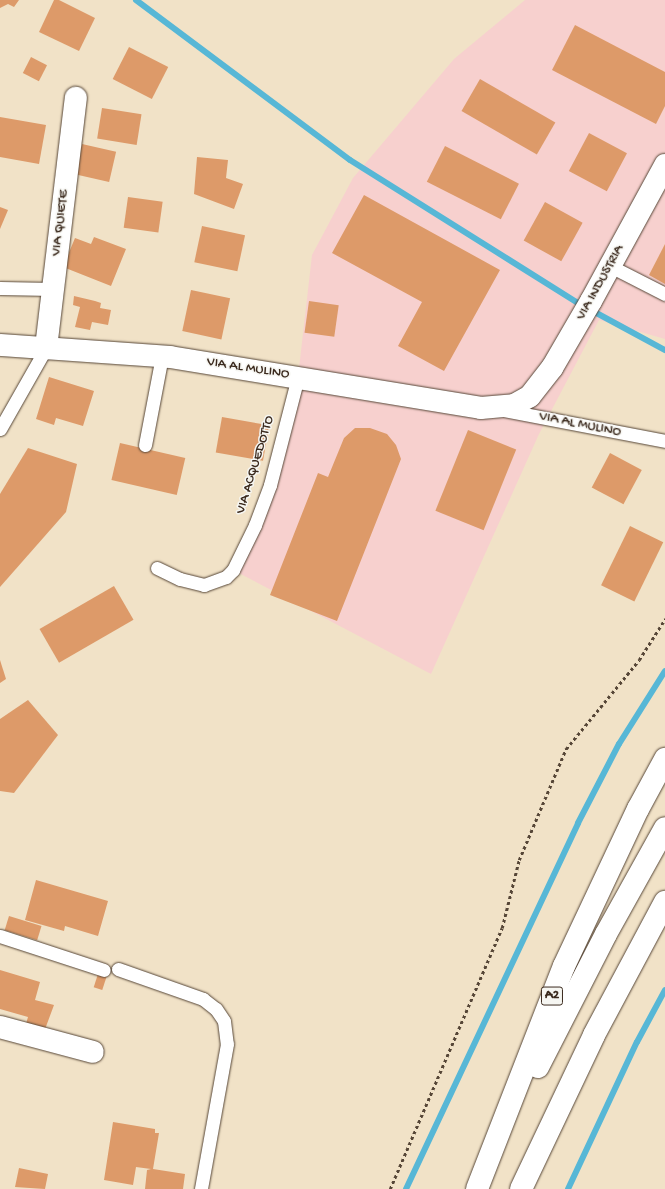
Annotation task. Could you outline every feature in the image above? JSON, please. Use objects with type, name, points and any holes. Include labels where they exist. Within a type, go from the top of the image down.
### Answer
[{"type":"main road","name":"VIA QUIETE","points":[[46,348],[76,98]]},
{"type":"main road","name":"VIA INDUSTRIA","points":[[530,396],[541,385],[587,309],[665,165]]},
{"type":"main road","name":"VIA AL MULINO","points":[[0,345],[162,356],[495,408],[514,405],[530,396]]},
{"type":"main road","name":"A2","points":[[477,1189],[564,966],[638,809],[665,759]]},
{"type":"main road","name":"A2","points":[[481,1189],[571,1000],[665,828]]},
{"type":"main road","points":[[521,1189],[594,1035],[665,902]]},
{"type":"main road","points":[[0,1026],[92,1052]]},
{"type":"lane","points":[[610,266],[665,294]]},
{"type":"lane","points":[[0,288],[52,289]]},
{"type":"lane","points":[[0,429],[46,348]]},
{"type":"lane","points":[[145,445],[162,356]]},
{"type":"lane","name":"VIA ACQUEDOTTO","points":[[157,568],[180,580],[204,585],[226,578],[233,570],[255,525],[270,485],[298,377]]},
{"type":"lane","name":"VIA AL MULINO","points":[[495,408],[665,441]]},
{"type":"lane","points":[[0,936],[104,970]]},
{"type":"lane","points":[[118,969],[203,999],[216,1009],[224,1021],[226,1044],[201,1189]]},
{"type":"path","points":[[390,1189],[502,928],[519,860],[566,749],[638,660],[665,619]]},
{"type":"shaded area","points":[[525,0],[665,0],[665,339],[599,320],[539,434],[431,674],[233,570],[255,525],[298,377],[312,255],[353,178],[454,59]]},
{"type":"building","points":[[0,0],[19,0],[14,7],[8,4],[0,8]]},
{"type":"building","points":[[54,0],[59,0],[95,18],[79,51],[39,32]]},
{"type":"building","points":[[575,25],[665,72],[665,106],[656,124],[552,70]]},
{"type":"building","points":[[129,47],[168,67],[152,99],[113,79]]},
{"type":"building","points":[[31,57],[47,65],[39,81],[23,73]]},
{"type":"building","points":[[480,79],[555,122],[537,155],[462,111]]},
{"type":"building","points":[[102,108],[142,114],[137,145],[97,139]]},
{"type":"building","points":[[0,117],[46,125],[39,164],[0,157]]},
{"type":"building","points":[[589,133],[627,153],[607,191],[569,171]]},
{"type":"building","points":[[82,144],[116,152],[109,182],[75,174]]},
{"type":"building","points":[[445,146],[519,184],[501,219],[427,182]]},
{"type":"building","points":[[197,157],[228,160],[226,178],[243,184],[234,209],[194,194]]},
{"type":"building","points":[[364,195],[500,270],[444,371],[398,346],[422,302],[332,253]]},
{"type":"building","points":[[128,197],[163,202],[158,233],[124,228]]},
{"type":"building","points":[[545,202],[583,223],[561,261],[524,240]]},
{"type":"building","points":[[0,207],[8,210],[0,229]]},
{"type":"building","points":[[202,226],[245,235],[237,271],[194,262]]},
{"type":"building","points":[[94,237],[126,249],[111,286],[63,267],[75,238],[91,244]]},
{"type":"building","points":[[665,244],[665,284],[649,275]]},
{"type":"building","points":[[191,290],[230,298],[221,339],[182,331]]},
{"type":"building","points":[[74,296],[101,303],[100,308],[111,310],[108,325],[92,322],[90,330],[75,327],[80,307],[73,305]]},
{"type":"building","points":[[309,301],[339,305],[334,337],[305,333]]},
{"type":"building","points":[[49,377],[94,391],[83,426],[56,418],[54,425],[36,419]]},
{"type":"building","points":[[222,417],[269,425],[263,461],[216,452]]},
{"type":"building","points":[[355,428],[370,428],[387,434],[396,445],[401,459],[337,621],[270,595],[318,473],[328,477],[344,438]]},
{"type":"building","points":[[468,430],[516,449],[484,530],[435,511]]},
{"type":"building","points":[[120,443],[185,458],[177,495],[111,480]]},
{"type":"building","points":[[28,448],[77,464],[66,512],[0,587],[0,494]]},
{"type":"building","points":[[610,453],[642,470],[623,504],[592,487]]},
{"type":"building","points":[[630,526],[663,542],[634,602],[601,585]]},
{"type":"building","points":[[114,586],[133,620],[59,663],[40,629]]},
{"type":"building","points":[[0,660],[6,679],[0,683]]},
{"type":"building","points":[[28,700],[58,735],[14,793],[0,791],[0,719]]},
{"type":"building","points":[[36,880],[108,901],[98,936],[65,926],[64,931],[25,920]]},
{"type":"building","points":[[9,916],[42,926],[37,940],[5,930]]},
{"type":"building","points":[[0,970],[40,982],[35,1000],[54,1005],[44,1032],[25,1027],[28,1017],[0,1009]]},
{"type":"building","points":[[98,974],[107,977],[102,990],[94,987]]},
{"type":"building","points":[[113,1122],[155,1129],[155,1133],[159,1133],[153,1169],[185,1174],[183,1189],[145,1189],[147,1170],[151,1169],[136,1167],[133,1185],[104,1180]]},
{"type":"building","points":[[19,1168],[48,1174],[45,1189],[15,1187]]},
{"type":"waterway","points":[[136,0],[350,160],[578,303],[665,350]]},
{"type":"waterway","points":[[406,1189],[578,823],[619,744],[665,671]]},
{"type":"waterway","points":[[568,1189],[637,1042],[665,990]]}]
